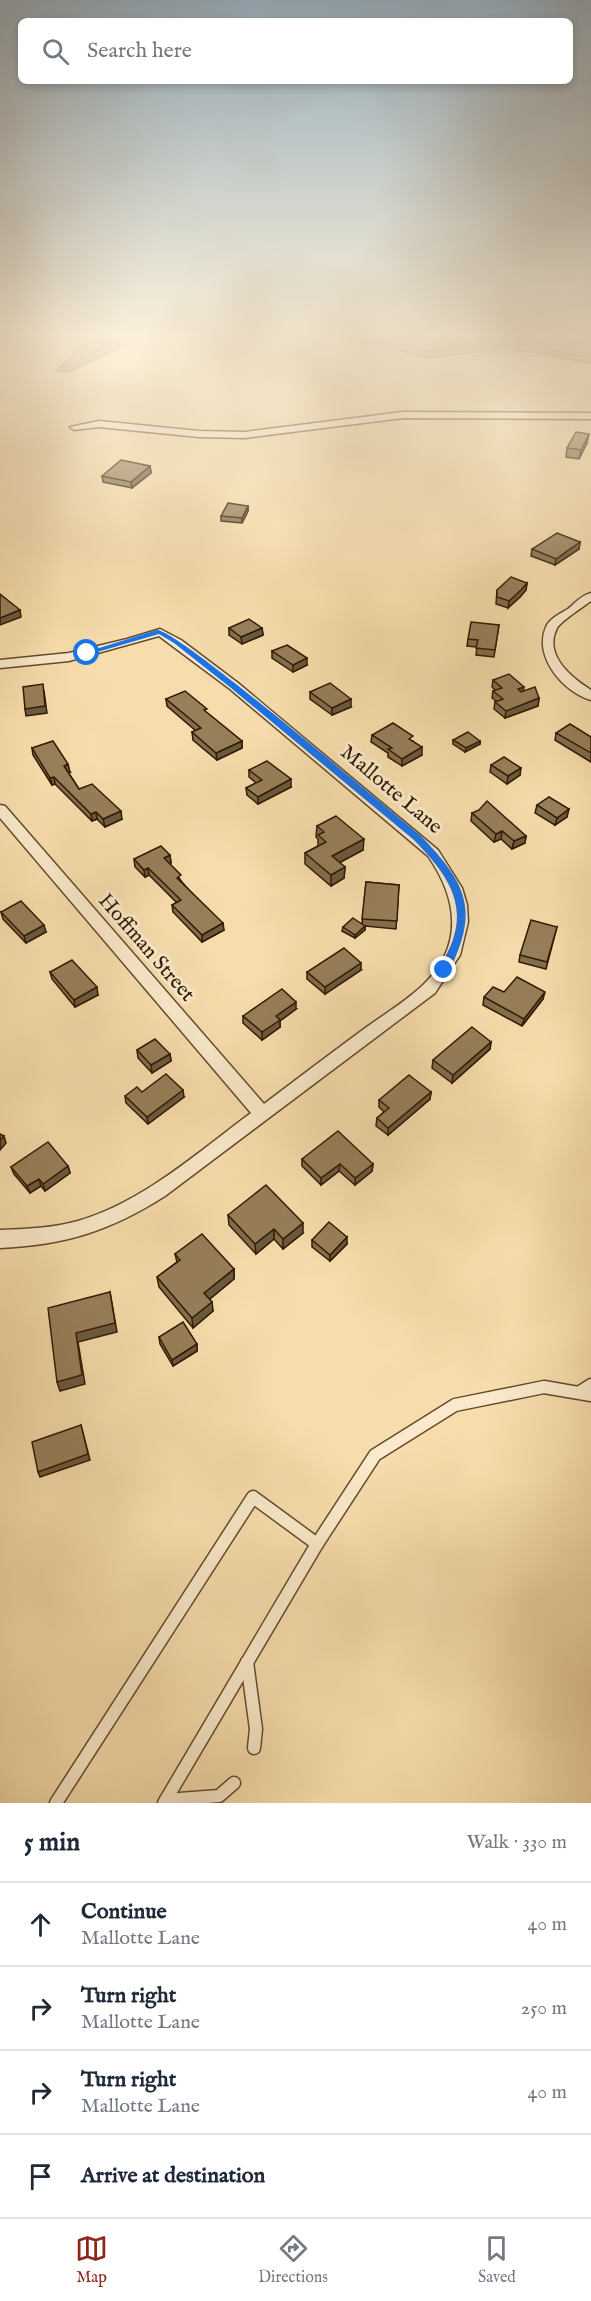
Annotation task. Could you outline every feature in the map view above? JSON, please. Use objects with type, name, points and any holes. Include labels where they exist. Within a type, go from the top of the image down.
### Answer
[{"type":"street","points":[[74,427],[105,424],[199,434],[237,435],[369,419]]},
{"type":"street","points":[[591,596],[552,626],[548,648],[559,670],[569,681],[591,696]]},
{"type":"street","name":"Mallotte Lane","points":[[0,664],[78,655],[160,632],[177,642],[234,686],[433,853],[452,878],[461,905],[462,920],[460,934],[444,970],[429,989],[151,1196],[100,1224],[50,1236],[0,1239]]},
{"type":"street","name":"Hoffman Street","points":[[0,809],[262,1114]]},
{"type":"lane","points":[[165,1802],[317,1544],[375,1455],[455,1405],[544,1387],[585,1394],[591,1385]]},
{"type":"lane","points":[[56,1803],[253,1497],[317,1544]]},
{"type":"lane","points":[[247,1662],[256,1728],[254,1748]]},
{"type":"lane","points":[[165,1802],[219,1796],[234,1783]]},
{"type":"building","points":[[576,432],[589,434],[581,450],[567,448]]},
{"type":"building","points":[[121,460],[150,466],[131,482],[102,476]]},
{"type":"building","points":[[228,503],[248,506],[242,518],[221,516]]},
{"type":"building","points":[[557,533],[580,542],[556,559],[532,549]]},
{"type":"building","points":[[511,577],[527,583],[509,601],[497,597],[497,590]]},
{"type":"building","points":[[0,594],[20,610],[0,618]]},
{"type":"building","points":[[249,619],[262,628],[241,637],[229,628]]},
{"type":"building","points":[[471,622],[499,625],[495,650],[476,648],[478,640],[468,639]]},
{"type":"building","points":[[287,645],[307,658],[293,665],[272,651]]},
{"type":"building","points":[[509,674],[524,687],[518,689],[521,692],[535,687],[539,698],[506,711],[495,702],[503,699],[493,691],[502,688],[493,680]]},
{"type":"building","points":[[330,683],[351,699],[332,708],[310,692]]},
{"type":"building","points":[[43,684],[45,706],[25,709],[23,687]]},
{"type":"building","points":[[185,691],[242,741],[216,753],[192,732],[201,728],[166,699]]},
{"type":"building","points":[[393,723],[413,736],[409,739],[422,747],[402,759],[388,749],[392,748],[372,735]]},
{"type":"building","points":[[570,724],[591,737],[591,753],[556,733]]},
{"type":"building","points":[[468,732],[480,741],[466,748],[453,740]]},
{"type":"building","points":[[53,741],[68,764],[64,766],[79,789],[92,784],[121,811],[103,819],[96,812],[91,814],[54,777],[50,778],[32,748]]},
{"type":"building","points":[[504,757],[521,768],[508,776],[491,765]]},
{"type":"building","points":[[267,761],[291,779],[258,797],[246,788],[262,780],[249,770]]},
{"type":"building","points":[[549,797],[569,809],[557,818],[537,805]]},
{"type":"building","points":[[487,801],[526,836],[514,841],[502,831],[496,834],[472,813],[479,810]]},
{"type":"building","points":[[336,816],[364,839],[332,856],[345,867],[331,875],[305,853],[326,842],[318,835],[324,832],[317,826]]},
{"type":"building","points":[[161,846],[170,855],[164,858],[181,875],[177,878],[223,923],[202,935],[172,905],[181,900],[148,868],[144,870],[134,859]]},
{"type":"building","points":[[366,882],[399,885],[397,921],[362,919]]},
{"type":"building","points":[[21,901],[44,925],[24,936],[1,912]]},
{"type":"building","points":[[353,918],[365,926],[355,935],[343,927]]},
{"type":"building","points":[[531,920],[557,927],[547,962],[520,955]]},
{"type":"building","points":[[344,948],[361,963],[325,987],[307,972]]},
{"type":"building","points":[[72,960],[97,987],[74,1000],[50,972]]},
{"type":"building","points":[[517,977],[545,992],[524,1019],[484,997],[493,987],[504,992]]},
{"type":"building","points":[[282,989],[296,1002],[276,1016],[280,1020],[262,1032],[243,1016]]},
{"type":"building","points":[[472,1027],[491,1042],[453,1075],[433,1060]]},
{"type":"building","points":[[155,1039],[170,1054],[151,1065],[137,1050]]},
{"type":"building","points":[[166,1074],[183,1090],[147,1117],[125,1096],[137,1087],[142,1092]]},
{"type":"building","points":[[409,1075],[431,1092],[388,1128],[377,1118],[389,1108],[379,1100]]},
{"type":"building","points":[[338,1131],[373,1164],[355,1178],[340,1164],[321,1178],[302,1159]]},
{"type":"building","points":[[48,1142],[68,1166],[43,1184],[39,1179],[27,1186],[11,1167]]},
{"type":"building","points":[[266,1185],[303,1223],[283,1239],[274,1229],[255,1244],[228,1215]]},
{"type":"building","points":[[329,1222],[347,1237],[330,1255],[312,1240]]},
{"type":"building","points":[[202,1234],[234,1269],[204,1293],[212,1302],[192,1318],[157,1277],[180,1260],[175,1254]]},
{"type":"building","points":[[110,1292],[115,1323],[76,1333],[82,1375],[57,1382],[48,1308]]},
{"type":"building","points":[[183,1322],[197,1344],[172,1360],[159,1337]]},
{"type":"building","points":[[81,1425],[88,1454],[38,1472],[32,1442]]},
{"type":"route","points":[[87,653],[160,632],[177,642],[234,686],[417,838],[433,853],[452,878],[461,905],[460,934],[444,970]]}]
